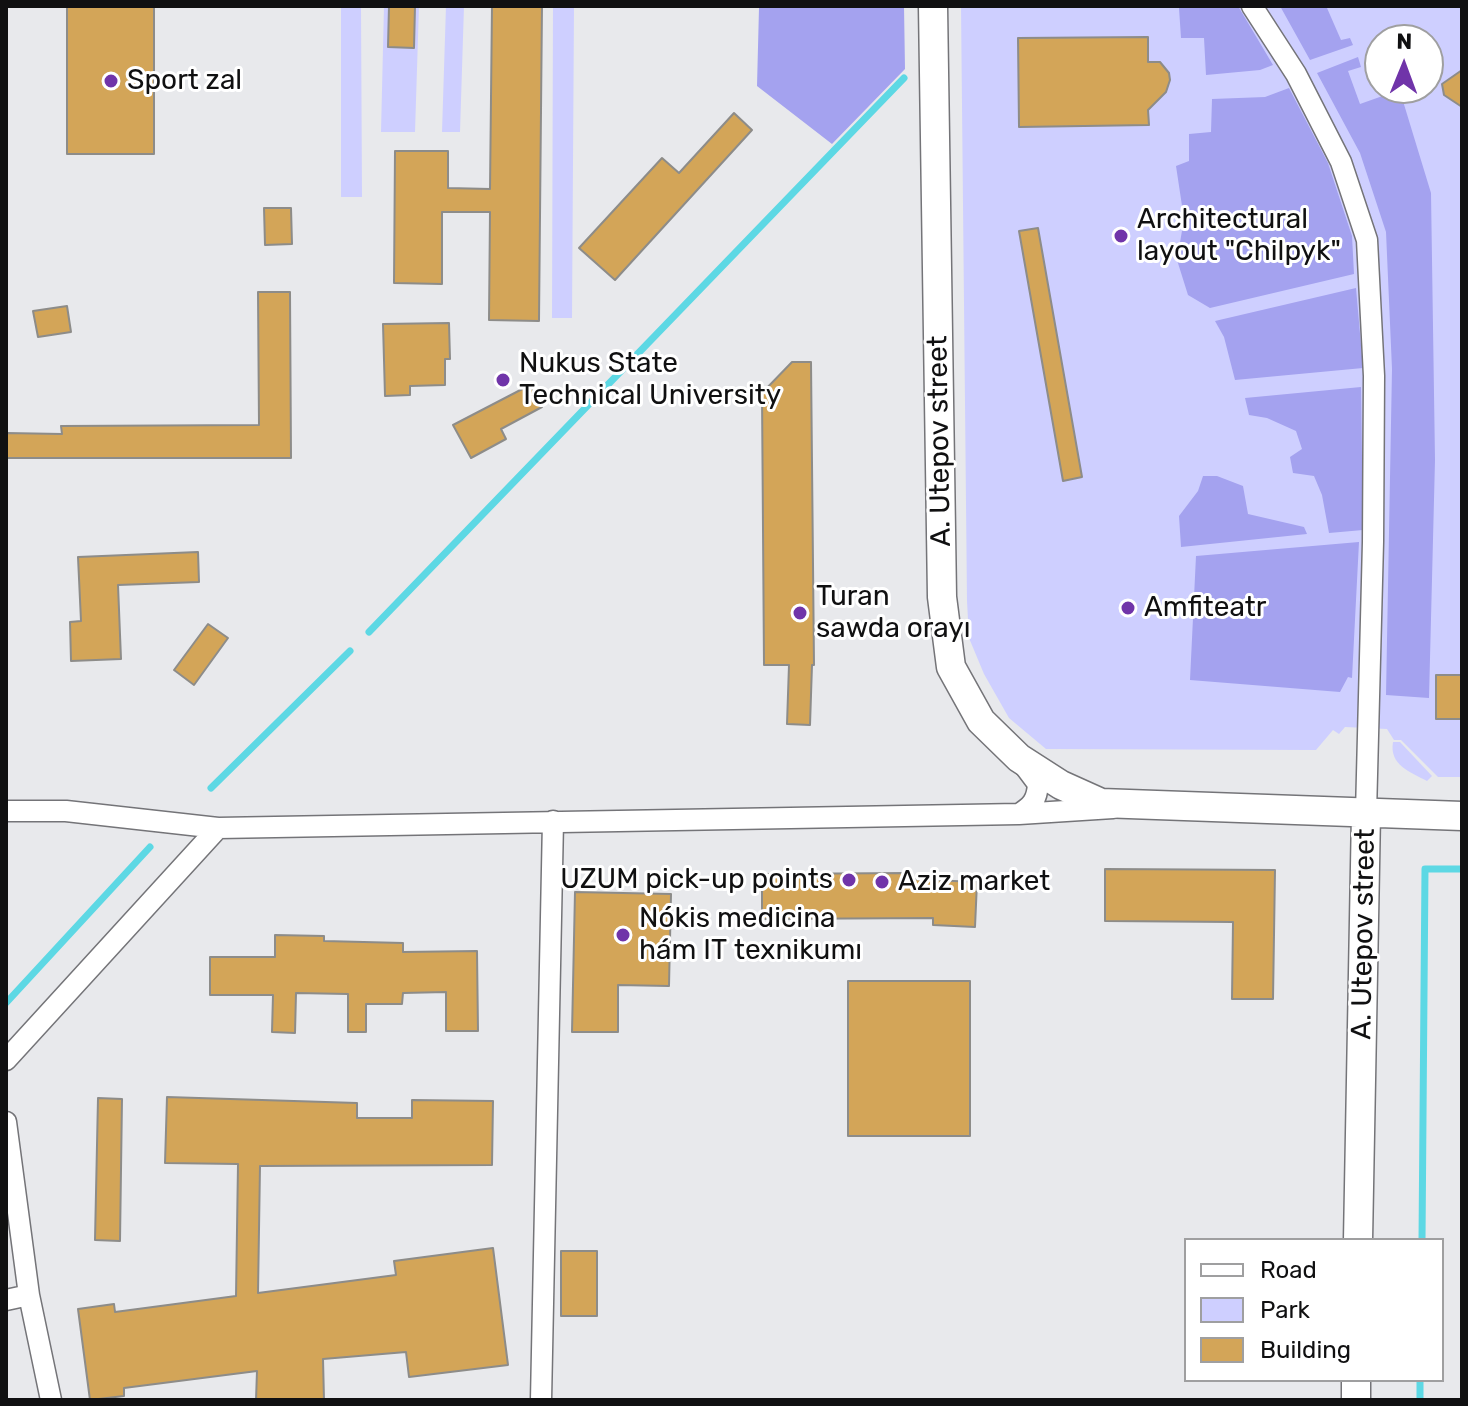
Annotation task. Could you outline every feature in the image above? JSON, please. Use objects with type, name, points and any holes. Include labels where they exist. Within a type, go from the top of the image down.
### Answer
[{"type":"main road","name":"A. Utepov street","points":[[933,6],[942,597],[951,667],[981,721],[1019,758],[1061,785],[1101,803],[1366,813],[1358,1238]]},
{"type":"main road","points":[[1366,813],[1462,816]]},
{"type":"street","points":[[1252,6],[1296,74],[1341,162],[1367,240],[1374,376],[1366,813]]},
{"type":"street","points":[[1019,758],[1038,784],[1037,797],[1031,807],[1019,814]]},
{"type":"street","points":[[6,811],[66,811],[218,828],[1019,814],[1132,806]]},
{"type":"street","points":[[541,1400],[553,821]]},
{"type":"street","points":[[6,1060],[218,828]]},
{"type":"street","points":[[6,1122],[29,1295],[51,1400]]},
{"type":"street","points":[[6,1300],[29,1295]]},
{"type":"green space","points":[[384,6],[419,6],[415,132],[381,132]]},
{"type":"green space","points":[[446,6],[464,6],[460,132],[442,132]]},
{"type":"green space","points":[[553,6],[574,6],[572,318],[552,318]]},
{"type":"green space","points":[[961,6],[1462,6],[1462,777],[1438,777],[1401,740],[1394,740],[1387,729],[1345,727],[1339,734],[1333,730],[1316,750],[1046,749],[1009,718],[984,674],[969,638]]},
{"type":"green space","points":[[341,8],[361,8],[362,197],[341,197]]},
{"type":"green space","points":[[1393,742],[1400,742],[1432,776],[1427,781],[1398,762],[1394,757]]},
{"type":"shaded area","points":[[904,6],[905,69],[832,144],[757,86],[759,8]]},
{"type":"shaded area","points":[[1238,6],[1273,65],[1260,70],[1206,75],[1204,38],[1181,38],[1179,8],[1033,7]]},
{"type":"shaded area","points":[[1280,6],[1330,6],[1327,8],[1341,40],[1350,38],[1353,45],[1310,60]]},
{"type":"shaded area","points":[[1358,57],[1361,67],[1348,71],[1360,104],[1404,104],[1431,193],[1435,460],[1429,698],[1386,695],[1392,369],[1386,232],[1360,153],[1317,73]]},
{"type":"shaded area","points":[[1289,88],[1328,163],[1352,236],[1354,274],[1210,308],[1188,295],[1177,260],[1184,219],[1176,166],[1189,161],[1189,134],[1211,132],[1212,99],[1265,97]]},
{"type":"shaded area","points":[[1356,288],[1363,368],[1235,380],[1224,337],[1215,321]]},
{"type":"shaded area","points":[[1361,387],[1363,530],[1329,533],[1322,495],[1314,476],[1293,473],[1290,457],[1302,449],[1296,431],[1267,418],[1249,415],[1245,398]]},
{"type":"shaded area","points":[[1203,476],[1217,476],[1243,486],[1248,514],[1304,527],[1307,534],[1181,547],[1179,516],[1198,491]]},
{"type":"shaded area","points":[[1359,542],[1352,678],[1348,677],[1340,692],[1190,680],[1196,556]]},
{"type":"building","points":[[389,6],[415,6],[414,48],[388,47]]},
{"type":"building","points":[[492,6],[542,6],[539,321],[489,320],[490,212],[442,212],[442,284],[394,283],[395,151],[448,151],[448,188],[490,189]]},
{"type":"building","name":"Sport zal","points":[[67,7],[154,7],[154,154],[67,154]]},
{"type":"building","points":[[1148,37],[1148,62],[1160,62],[1169,73],[1170,80],[1166,92],[1148,110],[1149,125],[1019,127],[1018,38]]},
{"type":"building","points":[[1462,70],[1462,107],[1444,95],[1444,83]]},
{"type":"building","points":[[734,113],[752,130],[615,280],[579,248],[662,158],[679,173]]},
{"type":"building","points":[[264,208],[291,208],[292,244],[265,245]]},
{"type":"building","points":[[1038,228],[1082,477],[1063,481],[1019,231]]},
{"type":"building","points":[[258,292],[290,292],[291,458],[6,458],[6,433],[62,434],[61,426],[259,425]]},
{"type":"building","points":[[67,306],[71,332],[38,337],[33,311]]},
{"type":"building","points":[[449,323],[450,359],[445,359],[445,385],[410,386],[410,395],[385,396],[383,324]]},
{"type":"building","points":[[792,362],[811,362],[814,665],[810,725],[787,724],[789,665],[764,665],[762,393]]},
{"type":"building","points":[[530,385],[542,407],[501,429],[506,439],[471,458],[453,425]]},
{"type":"building","points":[[198,552],[199,582],[118,585],[121,659],[71,661],[70,622],[81,621],[78,557]]},
{"type":"building","points":[[208,624],[228,638],[194,685],[174,670]]},
{"type":"building","points":[[1436,675],[1462,675],[1462,719],[1436,719]]},
{"type":"building","points":[[1105,869],[1275,870],[1273,999],[1232,999],[1233,922],[1105,921]]},
{"type":"building","points":[[908,873],[908,879],[977,882],[975,927],[933,925],[933,918],[762,919],[762,874]]},
{"type":"building","points":[[575,892],[671,894],[669,986],[618,985],[618,1032],[572,1032]]},
{"type":"building","points":[[275,935],[324,936],[324,941],[403,943],[403,952],[477,951],[478,1031],[446,1031],[446,992],[403,993],[402,1004],[366,1004],[366,1032],[348,1032],[348,994],[296,993],[295,1033],[272,1032],[273,995],[210,995],[210,957],[275,957]]},
{"type":"building","points":[[848,981],[970,981],[970,1136],[848,1136]]},
{"type":"building","points":[[167,1097],[357,1103],[357,1118],[412,1118],[412,1100],[493,1101],[492,1165],[260,1166],[258,1293],[396,1275],[394,1261],[493,1248],[508,1365],[409,1377],[406,1352],[323,1359],[324,1400],[256,1400],[257,1371],[124,1388],[124,1396],[90,1400],[78,1309],[114,1304],[115,1312],[236,1296],[238,1164],[165,1163]]},
{"type":"building","points":[[98,1098],[122,1099],[120,1241],[95,1240]]},
{"type":"building","points":[[561,1251],[597,1251],[597,1316],[561,1316]]},
{"type":"waterway","points":[[369,632],[904,78]]},
{"type":"waterway","points":[[211,788],[350,651]]},
{"type":"waterway","points":[[6,1003],[150,847]]},
{"type":"waterway","points":[[1422,1238],[1425,869],[1462,869]]},
{"type":"waterway","points":[[1420,1382],[1420,1400]]},
{"type":"place","name":"Sport zal","points":[[111,81]]},
{"type":"place","name":"Architectural layout \"Chilpyk\"","points":[[1121,236]]},
{"type":"place","name":"Nukus State Technical University","points":[[503,380]]},
{"type":"place","name":"Amfiteatr","points":[[1128,608]]},
{"type":"place","name":"Turan sawda orayı","points":[[800,613]]},
{"type":"place","name":"UZUM pick-up points","points":[[849,880]]},
{"type":"place","name":"Aziz market","points":[[882,882]]},
{"type":"place","name":"Nókis medicina hám IT texnikumı","points":[[623,935]]}]
